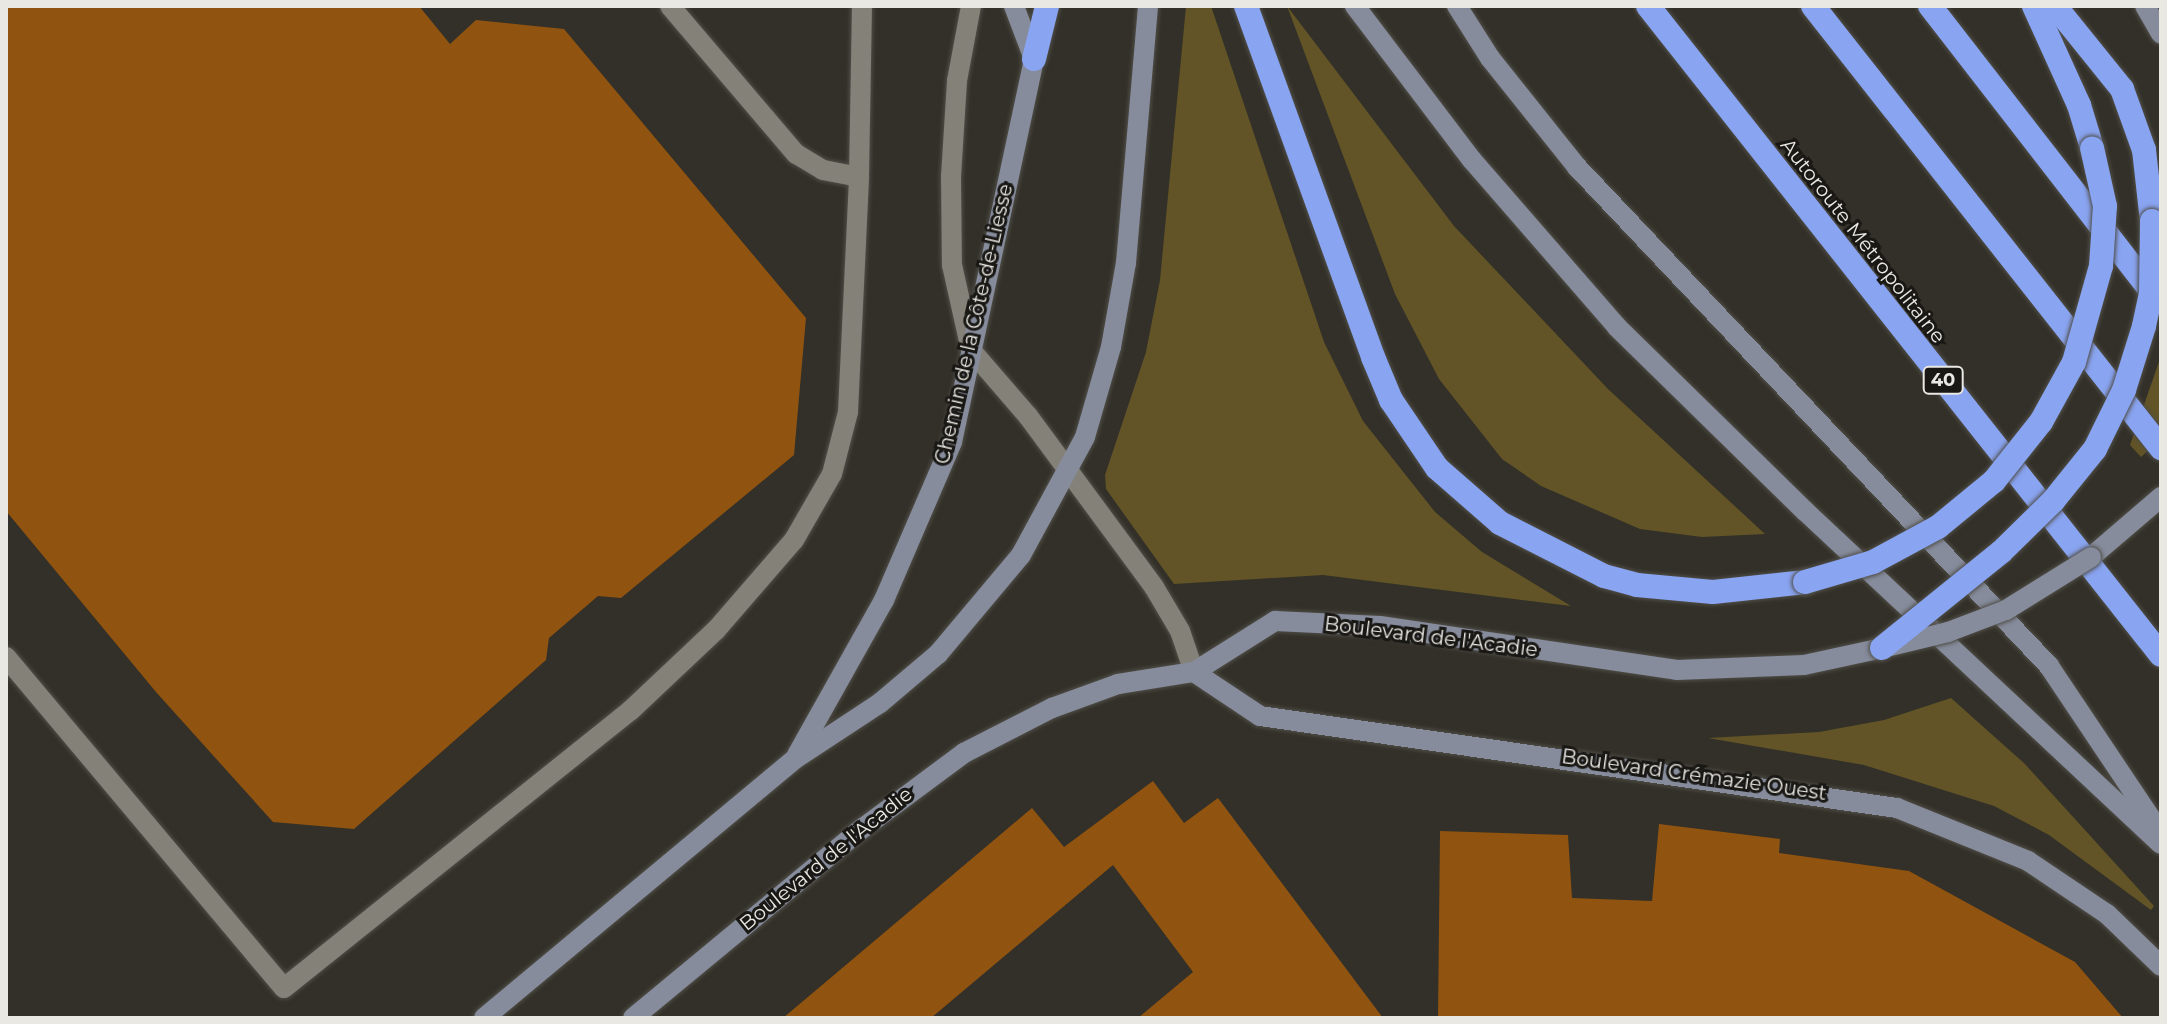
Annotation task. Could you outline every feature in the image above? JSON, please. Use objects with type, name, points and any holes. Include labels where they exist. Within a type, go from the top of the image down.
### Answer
[{"type":"highway","points":[[1034,59],[1047,6]]},
{"type":"highway","points":[[1246,6],[1373,357],[1412,437],[1437,468],[1500,523],[1604,576],[1637,585],[1713,592],[1805,582],[1873,562],[1938,527],[1994,481],[2041,422],[2074,362],[2101,266],[2105,206],[2079,105],[2034,6]]},
{"type":"highway","name":"Autoroute Métropolitaine","points":[[1648,6],[2161,655]]},
{"type":"highway","points":[[1813,6],[2161,448]]},
{"type":"highway","points":[[1930,6],[2161,304]]},
{"type":"highway","points":[[1882,648],[2018,536],[2095,449],[2124,390],[2144,326],[2151,293],[2152,221],[2144,150],[2122,89],[2055,6]]},
{"type":"main road","points":[[1014,6],[1034,59]]},
{"type":"main road","points":[[484,1018],[795,759],[880,703],[959,632],[1021,555],[1069,471],[1093,413],[1120,303],[1148,6]]},
{"type":"main road","points":[[1355,6],[1472,160],[1617,327],[1805,511],[2161,844]]},
{"type":"main road","points":[[1457,6],[1490,58],[1577,167],[2049,666],[2161,833]]},
{"type":"main road","points":[[2145,6],[2161,34]]},
{"type":"main road","name":"Chemin de la Côte-de-Liesse","points":[[795,759],[884,600],[935,488],[952,442],[1034,59]]},
{"type":"main road","name":"Boulevard de l'Acadie","points":[[633,1018],[808,872],[964,753],[1052,708],[1118,684],[1194,672],[1275,621],[1380,626],[1677,670],[1804,665],[1948,632],[2032,596],[2091,557],[2161,497]]},
{"type":"main road","name":"Boulevard Crémazie Ouest","points":[[1194,672],[1260,716],[1897,808],[2028,861],[2107,914],[2161,966]]},
{"type":"lane","points":[[670,6],[796,154],[823,170],[859,177]]},
{"type":"lane","points":[[6,657],[284,988],[631,710],[747,599],[794,540],[832,474],[848,412],[859,177],[862,6]]},
{"type":"lane","points":[[971,6],[952,127],[951,206],[952,265],[971,350],[1069,471],[1154,587],[1180,631],[1194,672]]},
{"type":"shaded area","points":[[1186,6],[1211,6],[1324,342],[1363,421],[1435,512],[1482,552],[1571,606],[1323,575],[1174,584],[1106,489],[1105,475],[1146,352],[1160,280]]},
{"type":"shaded area","points":[[1287,6],[1454,226],[1608,389],[1765,534],[1702,537],[1640,529],[1541,486],[1502,459],[1439,379],[1395,294]]},
{"type":"shaded area","points":[[2161,356],[2161,439],[2141,457],[2130,445]]},
{"type":"shaded area","points":[[1951,698],[2025,764],[2154,906],[2151,910],[2049,835],[1994,806],[1864,765],[1708,738],[1819,732],[1884,720]]},
{"type":"building","points":[[6,6],[419,6],[450,44],[476,20],[564,29],[806,318],[794,455],[621,598],[598,596],[549,638],[546,660],[354,829],[273,822],[156,692],[6,511]]},
{"type":"building","points":[[1153,781],[1184,823],[1218,798],[1383,1018],[1138,1018],[1193,972],[1113,865],[931,1018],[783,1018],[1032,808],[1064,847]]},
{"type":"building","points":[[1659,824],[1780,839],[1779,853],[1909,871],[2075,962],[2123,1018],[1438,1018],[1440,831],[1568,835],[1572,898],[1652,901]]}]
